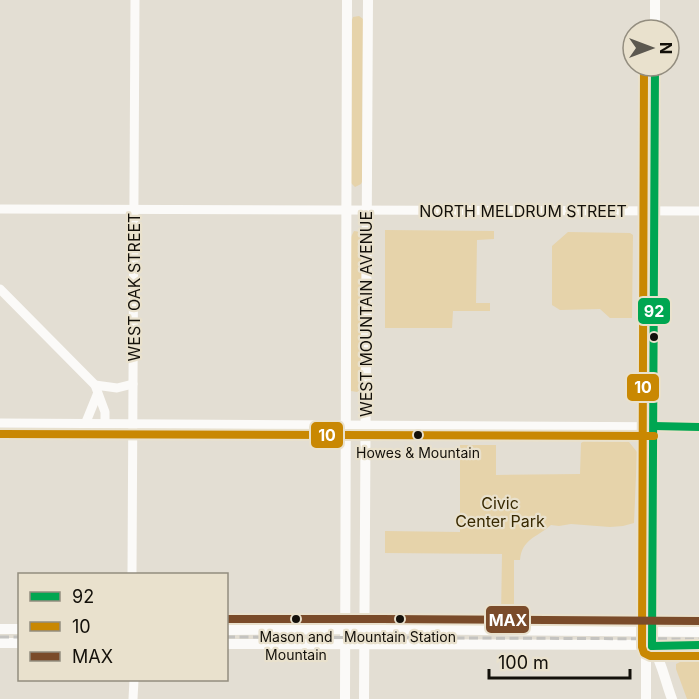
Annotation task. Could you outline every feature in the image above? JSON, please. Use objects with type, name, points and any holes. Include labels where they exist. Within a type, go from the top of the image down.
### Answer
[{"type":"street","name":"WEST OAK STREET","points":[[132,573],[135,0]]},
{"type":"street","name":"WEST MOUNTAIN AVENUE","points":[[345,699],[347,0]]},
{"type":"street","name":"WEST MOUNTAIN AVENUE","points":[[364,699],[368,0]]},
{"type":"street","points":[[655,0],[655,18]]},
{"type":"street","points":[[646,699],[646,658],[652,646],[655,78]]},
{"type":"street","name":"NORTH MELDRUM STREET","points":[[0,209],[699,211]]},
{"type":"street","points":[[0,289],[96,390],[105,412],[105,423]]},
{"type":"street","points":[[96,390],[133,384]]},
{"type":"street","points":[[86,422],[96,390]]},
{"type":"street","points":[[0,423],[699,427]]},
{"type":"street","points":[[0,629],[18,629]]},
{"type":"street","points":[[228,630],[699,632]]},
{"type":"street","points":[[0,643],[18,643]]},
{"type":"street","points":[[228,644],[699,645]]},
{"type":"street","points":[[652,646],[660,658],[664,679],[672,699]]},
{"type":"street","points":[[133,699],[134,681]]},
{"type":"green space","points":[[359,16],[363,19],[362,182],[355,187],[351,183],[352,20],[353,17]]},
{"type":"green space","points":[[385,230],[494,231],[494,239],[477,240],[476,303],[490,303],[490,311],[453,311],[452,328],[385,328]]},
{"type":"green space","points":[[354,231],[361,232],[362,236],[361,387],[357,392],[351,391],[351,237]]},
{"type":"green space","points":[[568,232],[630,233],[633,235],[632,318],[610,318],[600,309],[560,310],[552,305],[552,246]]},
{"type":"green space","name":"Civic Center Park","points":[[584,441],[629,442],[637,452],[634,523],[610,527],[551,525],[527,543],[520,560],[514,560],[514,617],[501,617],[502,554],[385,553],[385,531],[460,532],[460,445],[496,445],[496,475],[580,474],[581,443]]},
{"type":"green space","points":[[699,662],[699,699],[687,699],[676,669],[676,664]]},
{"type":"railway","points":[[0,637],[18,637]]},
{"type":"railway","points":[[228,637],[699,639]]},
{"type":"transit line","name":"10","points":[[644,78],[642,647],[644,653],[650,656],[699,656]]},
{"type":"transit line","name":"92","points":[[652,646],[655,78]]},
{"type":"transit line","name":"92","points":[[654,426],[699,427]]},
{"type":"transit line","name":"10","points":[[0,434],[654,436]]},
{"type":"transit line","name":"MAX","points":[[228,619],[699,621]]},
{"type":"transit line","name":"92","points":[[652,646],[699,645]]},
{"type":"place","name":"Howes & Mountain","points":[[418,435]]},
{"type":"place","name":"Mason and Mountain","points":[[296,619]]},
{"type":"place","name":"Mountain Station","points":[[400,619]]}]
